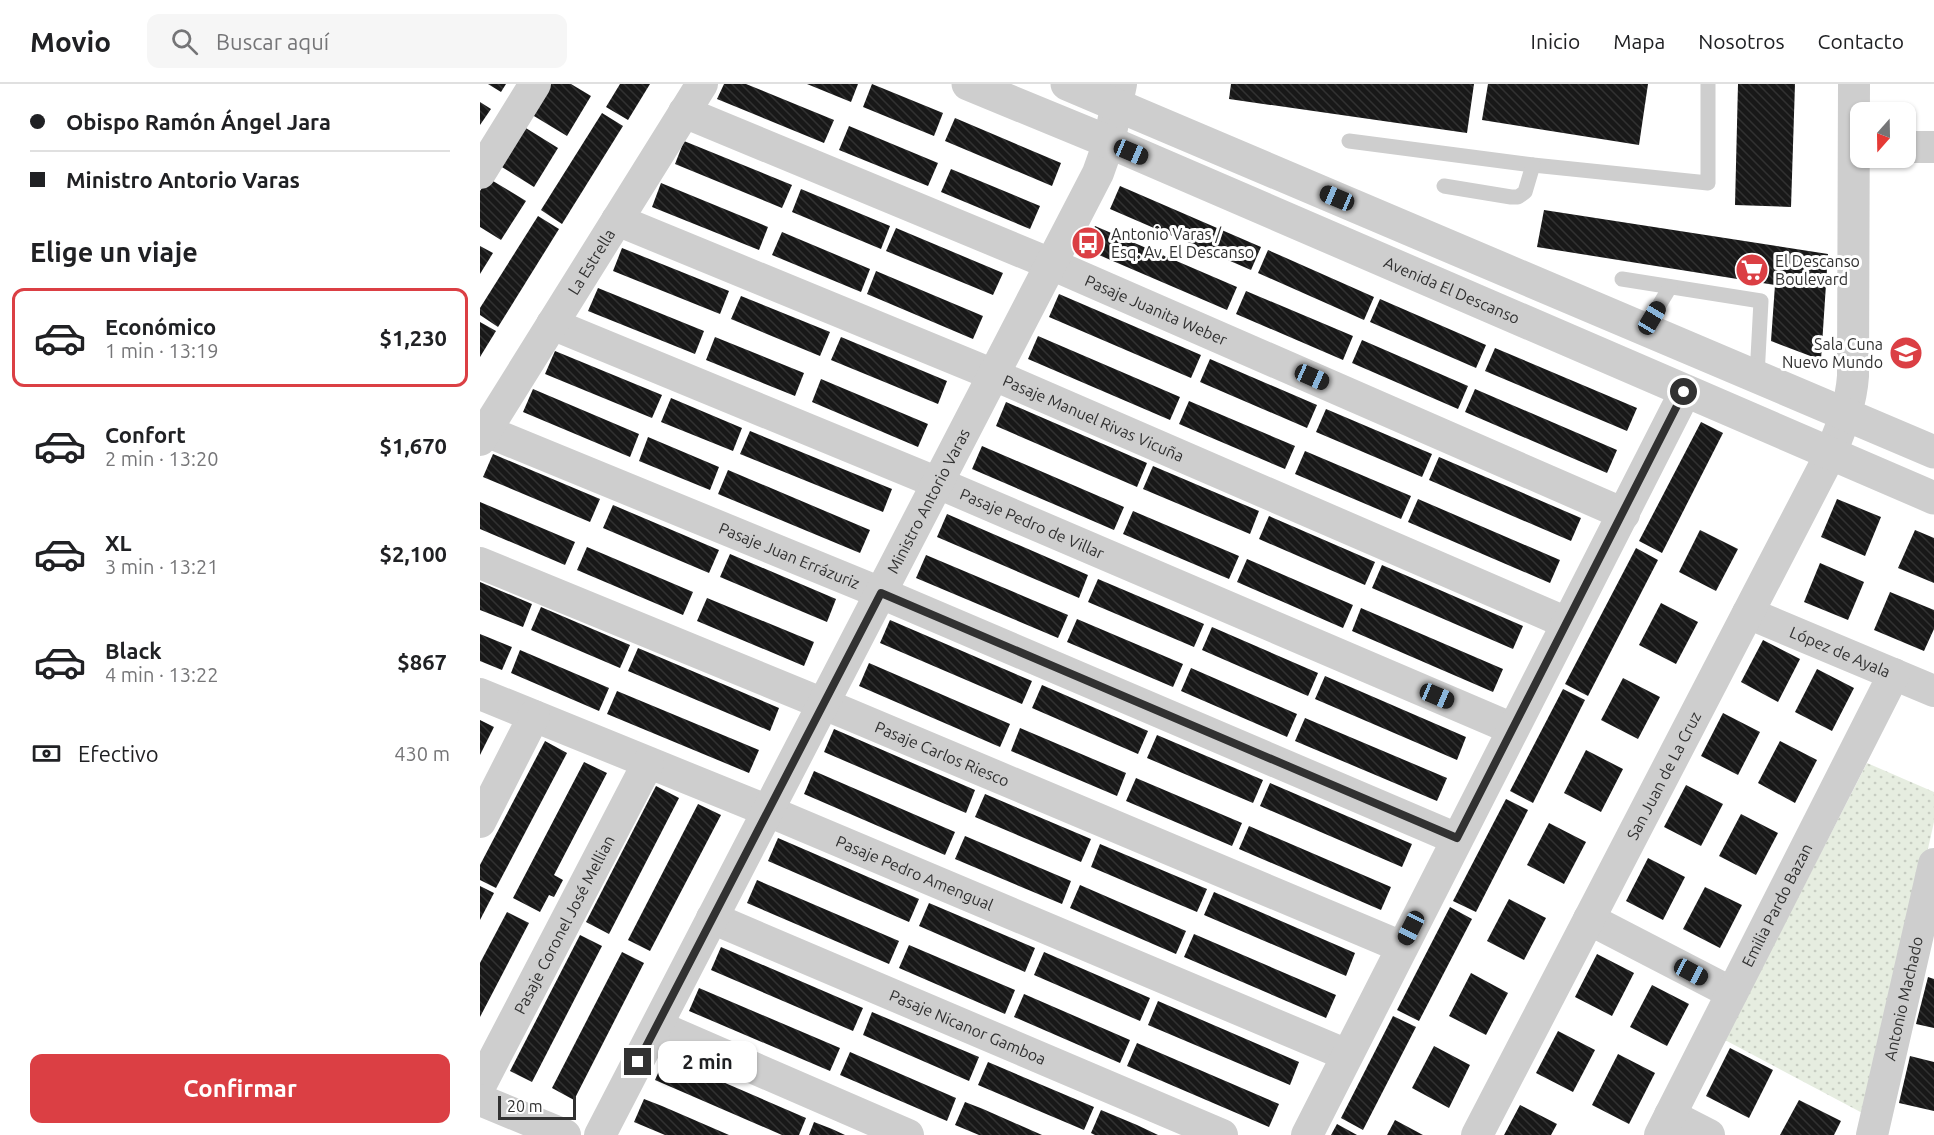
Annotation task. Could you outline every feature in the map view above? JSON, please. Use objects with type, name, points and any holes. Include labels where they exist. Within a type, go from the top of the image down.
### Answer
[{"type":"street","points":[[480,173],[535,84]]},
{"type":"street","name":"La Estrella","points":[[483,435],[702,84]]},
{"type":"street","name":"Avenida El Descanso","points":[[969,84],[1109,142],[1934,498]]},
{"type":"street","points":[[1067,84],[1119,94],[1645,329],[1934,452]]},
{"type":"street","name":"San Juan de La Cruz","points":[[1854,84],[1855,102]]},
{"type":"street","name":"Ministro Antorio Varas","points":[[600,1135],[1098,173],[1109,142],[1119,94]]},
{"type":"street","name":"Pasaje Juanita Weber","points":[[684,112],[1051,264],[1623,514]]},
{"type":"street","points":[[1916,147],[1934,147]]},
{"type":"street","name":"San Juan de La Cruz","points":[[1477,1135],[1830,455],[1852,393],[1856,168]]},
{"type":"street","name":"Pasaje Manuel Rivas Vicuña","points":[[617,220],[994,375],[1567,623]]},
{"type":"street","name":"Pasaje Pedro de Villar","points":[[552,324],[938,483],[1513,729]]},
{"type":"street","points":[[1306,1135],[1684,392]]},
{"type":"street","name":"Pasaje Juan Errázuriz","points":[[483,435],[881,593],[1457,838]]},
{"type":"street","name":"Pasaje Carlos Riesco","points":[[480,563],[1402,946]]},
{"type":"street","name":"López de Ayala","points":[[1748,613],[1934,691]]},
{"type":"street","name":"Emilia Pardo Bazan","points":[[1665,1125],[1894,674]]},
{"type":"street","name":"Pasaje Pedro Amengual","points":[[480,694],[768,811],[1347,1055]]},
{"type":"street","points":[[480,822],[534,716]]},
{"type":"street","name":"Pasaje Coronel José Mellian","points":[[480,1086],[648,763]]},
{"type":"street","name":"Antonio Machado","points":[[1878,1132],[1934,864]]},
{"type":"street","name":"Pasaje Nicanor Gamboa","points":[[712,918],[1222,1135]]},
{"type":"street","points":[[1589,919],[1732,993]]},
{"type":"street","points":[[657,1026],[908,1135]]},
{"type":"street","points":[[480,1100],[565,1135]]},
{"type":"street","points":[[1665,1125],[1709,1135]]},
{"type":"lane","points":[[1349,141],[1533,165],[1708,183],[1708,84]]},
{"type":"lane","points":[[1444,186],[1518,197],[1525,192],[1533,165]]},
{"type":"lane","points":[[1622,279],[1761,301],[1757,376]]},
{"type":"lane","points":[[1645,329],[1670,287]]},
{"type":"shaded area","points":[[1867,763],[1934,792],[1934,822],[1868,1116],[1725,1040]]},
{"type":"building","points":[[488,84],[506,84],[501,92]]},
{"type":"building","points":[[547,84],[571,84],[591,96],[567,136],[529,113]]},
{"type":"building","points":[[620,84],[650,84],[628,120],[606,107]]},
{"type":"building","points":[[724,84],[746,84],[834,120],[824,143],[717,99]]},
{"type":"building","points":[[807,84],[858,84],[851,102]]},
{"type":"building","points":[[872,84],[943,113],[934,136],[863,107]]},
{"type":"building","points":[[1231,84],[1474,84],[1467,133],[1229,99]]},
{"type":"building","points":[[1488,84],[1648,84],[1639,145],[1482,120]]},
{"type":"building","points":[[1738,84],[1795,84],[1791,207],[1735,205]]},
{"type":"building","points":[[480,102],[491,109],[480,125]]},
{"type":"building","points":[[602,113],[623,126],[562,224],[541,210]]},
{"type":"building","points":[[955,118],[1061,163],[1052,186],[945,141]]},
{"type":"building","points":[[521,125],[558,148],[534,187],[497,164]]},
{"type":"building","points":[[849,126],[938,163],[928,186],[839,150]]},
{"type":"building","points":[[684,141],[792,185],[782,208],[675,164]]},
{"type":"building","points":[[951,169],[1040,206],[1030,229],[941,192]]},
{"type":"building","points":[[488,178],[526,201],[501,240],[480,227],[480,191]]},
{"type":"building","points":[[661,183],[768,227],[759,250],[652,207]]},
{"type":"building","points":[[1120,186],[1261,247],[1251,270],[1110,209]]},
{"type":"building","points":[[801,189],[890,226],[881,249],[792,212]]},
{"type":"building","name":"El Descanso Boulevard","points":[[1544,210],[1828,254],[1821,360],[1771,341],[1775,285],[1537,247]]},
{"type":"building","points":[[538,216],[559,229],[498,327],[480,315],[480,308]]},
{"type":"building","points":[[1095,226],[1237,287],[1227,310],[1085,249]]},
{"type":"building","points":[[896,228],[1003,273],[993,295],[886,251]]},
{"type":"building","points":[[782,232],[870,269],[861,292],[772,255]]},
{"type":"building","points":[[480,246],[493,253],[480,274]]},
{"type":"building","points":[[622,248],[729,291],[720,314],[613,271]]},
{"type":"building","points":[[1268,250],[1374,297],[1364,320],[1258,273]]},
{"type":"building","points":[[876,271],[983,316],[973,339],[867,294]]},
{"type":"building","points":[[598,288],[704,331],[695,354],[588,311]]},
{"type":"building","points":[[1246,291],[1353,336],[1343,360],[1236,314]]},
{"type":"building","points":[[1059,294],[1201,355],[1191,378],[1049,317]]},
{"type":"building","points":[[741,296],[830,332],[820,356],[731,319]]},
{"type":"building","points":[[1380,299],[1486,345],[1476,368],[1370,322]]},
{"type":"building","points":[[480,322],[496,331],[480,357]]},
{"type":"building","points":[[1038,336],[1180,397],[1170,420],[1028,359]]},
{"type":"building","points":[[715,337],[804,373],[795,396],[706,360]]},
{"type":"building","points":[[841,337],[947,381],[938,404],[831,360]]},
{"type":"building","points":[[1362,340],[1468,386],[1458,409],[1352,363]]},
{"type":"building","points":[[1495,348],[1637,408],[1627,431],[1485,371]]},
{"type":"building","points":[[555,351],[662,395],[652,418],[545,374]]},
{"type":"building","points":[[1210,359],[1317,405],[1307,428],[1200,382]]},
{"type":"building","points":[[821,379],[928,424],[918,447],[812,402]]},
{"type":"building","points":[[533,389],[639,434],[630,457],[523,412]]},
{"type":"building","points":[[1475,389],[1617,450],[1607,473],[1465,412]]},
{"type":"building","points":[[671,398],[742,428],[733,451],[661,422]]},
{"type":"building","points":[[1189,401],[1295,446],[1285,469],[1179,424]]},
{"type":"building","points":[[1006,402],[1147,463],[1137,487],[996,426]]},
{"type":"building","points":[[1326,409],[1432,454],[1422,477],[1316,432]]},
{"type":"building","points":[[1701,422],[1723,433],[1662,553],[1639,541]]},
{"type":"building","points":[[750,431],[892,489],[883,512],[740,454]]},
{"type":"building","points":[[648,437],[719,467],[710,490],[639,461]]},
{"type":"building","points":[[982,446],[1124,507],[1114,530],[972,469]]},
{"type":"building","points":[[1305,451],[1411,496],[1401,519],[1295,474]]},
{"type":"building","points":[[493,454],[600,499],[590,522],[483,477]]},
{"type":"building","points":[[1439,457],[1581,518],[1571,541],[1429,480]]},
{"type":"building","points":[[1153,466],[1259,511],[1250,534],[1143,489]]},
{"type":"building","points":[[728,470],[870,530],[860,553],[718,494]]},
{"type":"building","points":[[1418,499],[1560,560],[1550,583],[1408,522]]},
{"type":"building","points":[[1837,499],[1881,517],[1865,556],[1821,537]]},
{"type":"building","points":[[480,502],[575,542],[565,565],[480,529]]},
{"type":"building","points":[[613,505],[719,550],[709,573],[603,528]]},
{"type":"building","points":[[1133,511],[1239,556],[1229,579],[1123,534]]},
{"type":"building","points":[[947,514],[1088,575],[1079,598],[937,537]]},
{"type":"building","points":[[1269,516],[1375,562],[1365,585],[1259,539]]},
{"type":"building","points":[[1700,530],[1738,549],[1716,591],[1679,572]]},
{"type":"building","points":[[1915,530],[1934,538],[1934,583],[1898,568]]},
{"type":"building","points":[[587,547],[693,592],[683,615],[577,570]]},
{"type":"building","points":[[1636,548],[1658,560],[1588,696],[1565,684]]},
{"type":"building","points":[[730,554],[836,599],[827,622],[720,577]]},
{"type":"building","points":[[926,555],[1068,615],[1058,638],[916,578]]},
{"type":"building","points":[[1247,559],[1353,605],[1343,628],[1237,582]]},
{"type":"building","points":[[1820,563],[1864,582],[1848,620],[1804,602]]},
{"type":"building","points":[[1382,565],[1523,626],[1513,649],[1372,588]]},
{"type":"building","points":[[1098,579],[1204,624],[1194,647],[1088,602]]},
{"type":"building","points":[[480,582],[532,604],[523,627],[480,610]]},
{"type":"building","points":[[1890,592],[1934,610],[1934,629],[1924,651],[1874,630]]},
{"type":"building","points":[[707,598],[814,642],[804,666],[697,621]]},
{"type":"building","points":[[1661,603],[1698,622],[1676,664],[1639,645]]},
{"type":"building","points":[[541,607],[630,645],[620,668],[531,630]]},
{"type":"building","points":[[1361,608],[1503,669],[1493,692],[1352,631]]},
{"type":"building","points":[[1077,619],[1183,664],[1173,687],[1067,642]]},
{"type":"building","points":[[890,620],[1032,681],[1022,704],[880,643]]},
{"type":"building","points":[[1212,627],[1318,673],[1308,696],[1202,650]]},
{"type":"building","points":[[480,634],[512,647],[502,670],[480,661]]},
{"type":"building","points":[[1763,640],[1800,659],[1778,702],[1741,682]]},
{"type":"building","points":[[638,648],[779,708],[770,731],[628,671]]},
{"type":"building","points":[[520,650],[609,688],[599,711],[511,673]]},
{"type":"building","points":[[869,663],[1010,724],[1000,747],[859,686]]},
{"type":"building","points":[[1191,668],[1297,714],[1287,737],[1181,691]]},
{"type":"building","points":[[1817,669],[1854,688],[1832,731],[1795,712]]},
{"type":"building","points":[[1325,676],[1466,737],[1457,760],[1315,699]]},
{"type":"building","points":[[1623,678],[1660,697],[1638,739],[1601,720]]},
{"type":"building","points":[[1042,685],[1148,731],[1138,754],[1032,708]]},
{"type":"building","points":[[1563,689],[1585,700],[1533,803],[1510,791]]},
{"type":"building","points":[[617,691],[759,750],[749,773],[607,714]]},
{"type":"building","points":[[1723,713],[1760,732],[1738,775],[1701,756]]},
{"type":"building","points":[[1305,718],[1447,778],[1437,801],[1295,741]]},
{"type":"building","points":[[480,720],[494,727],[480,755]]},
{"type":"building","points":[[1020,728],[1126,773],[1117,796],[1011,751]]},
{"type":"building","points":[[834,729],[975,790],[966,813],[824,752]]},
{"type":"building","points":[[1157,735],[1263,780],[1253,803],[1147,758]]},
{"type":"building","points":[[545,741],[567,753],[496,888],[480,880],[480,865]]},
{"type":"building","points":[[1780,741],[1817,760],[1795,803],[1758,783]]},
{"type":"building","points":[[1586,750],[1623,769],[1601,812],[1564,793]]},
{"type":"building","points":[[584,762],[607,773],[554,875],[563,880],[554,897],[549,895],[540,912],[513,898]]},
{"type":"building","points":[[814,771],[955,832],[945,855],[804,794]]},
{"type":"building","points":[[1136,778],[1242,823],[1232,846],[1126,801]]},
{"type":"building","points":[[1270,783],[1412,844],[1402,867],[1260,806]]},
{"type":"building","points":[[1686,785],[1723,804],[1701,846],[1664,827]]},
{"type":"building","points":[[656,786],[679,798],[609,934],[586,922]]},
{"type":"building","points":[[985,794],[1091,839],[1081,862],[975,817]]},
{"type":"building","points":[[1506,799],[1528,810],[1476,912],[1453,901]]},
{"type":"building","points":[[698,804],[721,815],[650,951],[628,940]]},
{"type":"building","points":[[1741,814],[1778,833],[1756,875],[1719,856]]},
{"type":"building","points":[[1549,823],[1586,842],[1564,884],[1527,865]]},
{"type":"building","points":[[1249,826],[1391,887],[1381,910],[1239,849]]},
{"type":"building","points":[[965,836],[1071,881],[1062,904],[955,859]]},
{"type":"building","points":[[778,838],[919,899],[909,922],[768,861]]},
{"type":"building","points":[[1100,844],[1207,889],[1197,912],[1091,867]]},
{"type":"building","points":[[1648,858],[1685,877],[1663,920],[1626,901]]},
{"type":"building","points":[[757,880],[899,941],[889,964],[747,903]]},
{"type":"building","points":[[1080,885],[1186,931],[1176,954],[1070,908]]},
{"type":"building","points":[[480,886],[494,893],[480,920]]},
{"type":"building","points":[[1705,887],[1742,905],[1720,948],[1683,929]]},
{"type":"building","points":[[1214,892],[1355,953],[1346,976],[1204,915]]},
{"type":"building","points":[[1509,899],[1546,918],[1524,960],[1487,941]]},
{"type":"building","points":[[929,903],[1035,948],[1025,972],[919,926]]},
{"type":"building","points":[[1450,907],[1472,919],[1419,1021],[1397,1010]]},
{"type":"building","points":[[507,912],[529,923],[480,1017],[480,963]]},
{"type":"building","points":[[1194,934],[1336,995],[1326,1018],[1184,957]]},
{"type":"building","points":[[580,935],[602,946],[532,1082],[510,1071]]},
{"type":"building","points":[[909,945],[1015,990],[1005,1014],[899,968]]},
{"type":"building","points":[[721,947],[863,1008],[853,1031],[711,970]]},
{"type":"building","points":[[622,952],[644,963],[574,1100],[552,1088]]},
{"type":"building","points":[[1044,952],[1150,998],[1140,1021],[1034,975]]},
{"type":"building","points":[[1597,954],[1634,973],[1612,1016],[1575,997]]},
{"type":"building","points":[[1471,973],[1508,993],[1486,1035],[1449,1016]]},
{"type":"building","points":[[1928,977],[1934,979],[1934,1028],[1916,1024]]},
{"type":"building","points":[[1652,985],[1689,1004],[1667,1046],[1630,1027]]},
{"type":"building","points":[[699,988],[840,1048],[830,1071],[689,1011]]},
{"type":"building","points":[[1024,994],[1130,1040],[1120,1063],[1014,1017]]},
{"type":"building","points":[[1158,1001],[1299,1062],[1290,1085],[1148,1025]]},
{"type":"building","points":[[872,1012],[979,1057],[969,1081],[863,1035]]},
{"type":"building","points":[[1393,1016],[1416,1027],[1363,1130],[1341,1118]]},
{"type":"building","points":[[1558,1031],[1595,1050],[1573,1092],[1536,1073]]},
{"type":"building","points":[[1137,1043],[1279,1104],[1269,1127],[1127,1066]]},
{"type":"building","points":[[1434,1046],[1470,1065],[1449,1108],[1412,1088]]},
{"type":"building","points":[[1730,1048],[1773,1070],[1749,1118],[1706,1096]]},
{"type":"building","points":[[850,1052],[956,1098],[947,1121],[840,1075]]},
{"type":"building","points":[[1618,1054],[1655,1073],[1629,1124],[1592,1105]]},
{"type":"building","points":[[1910,1056],[1934,1062],[1934,1111],[1899,1103]]},
{"type":"building","points":[[665,1057],[806,1118],[799,1135],[782,1135],[655,1080]]},
{"type":"building","points":[[988,1062],[1094,1107],[1084,1130],[978,1085]]},
{"type":"building","points":[[644,1099],[729,1135],[665,1135],[634,1122]]},
{"type":"building","points":[[1799,1100],[1841,1121],[1834,1135],[1780,1135]]},
{"type":"building","points":[[965,1102],[1042,1135],[979,1135],[955,1125]]},
{"type":"building","points":[[1520,1105],[1557,1124],[1551,1135],[1504,1135]]},
{"type":"building","points":[[1101,1110],[1158,1135],[1095,1135],[1091,1133]]},
{"type":"building","points":[[1395,1120],[1423,1135],[1387,1135]]},
{"type":"building","points":[[814,1122],[832,1129],[845,1135],[809,1135]]},
{"type":"building","points":[[1337,1124],[1357,1135],[1331,1135]]},
{"type":"place","name":"Antonio Varas / Esq. Av. El Descanso","points":[[1088,243]]},
{"type":"place","name":"El Descanso Boulevard","points":[[1752,270]]},
{"type":"place","name":"Sala Cuna Nuevo Mundo","points":[[1906,353]]},
{"type":"route","points":[[638,1062],[881,593],[1457,838],[1684,392]]}]
